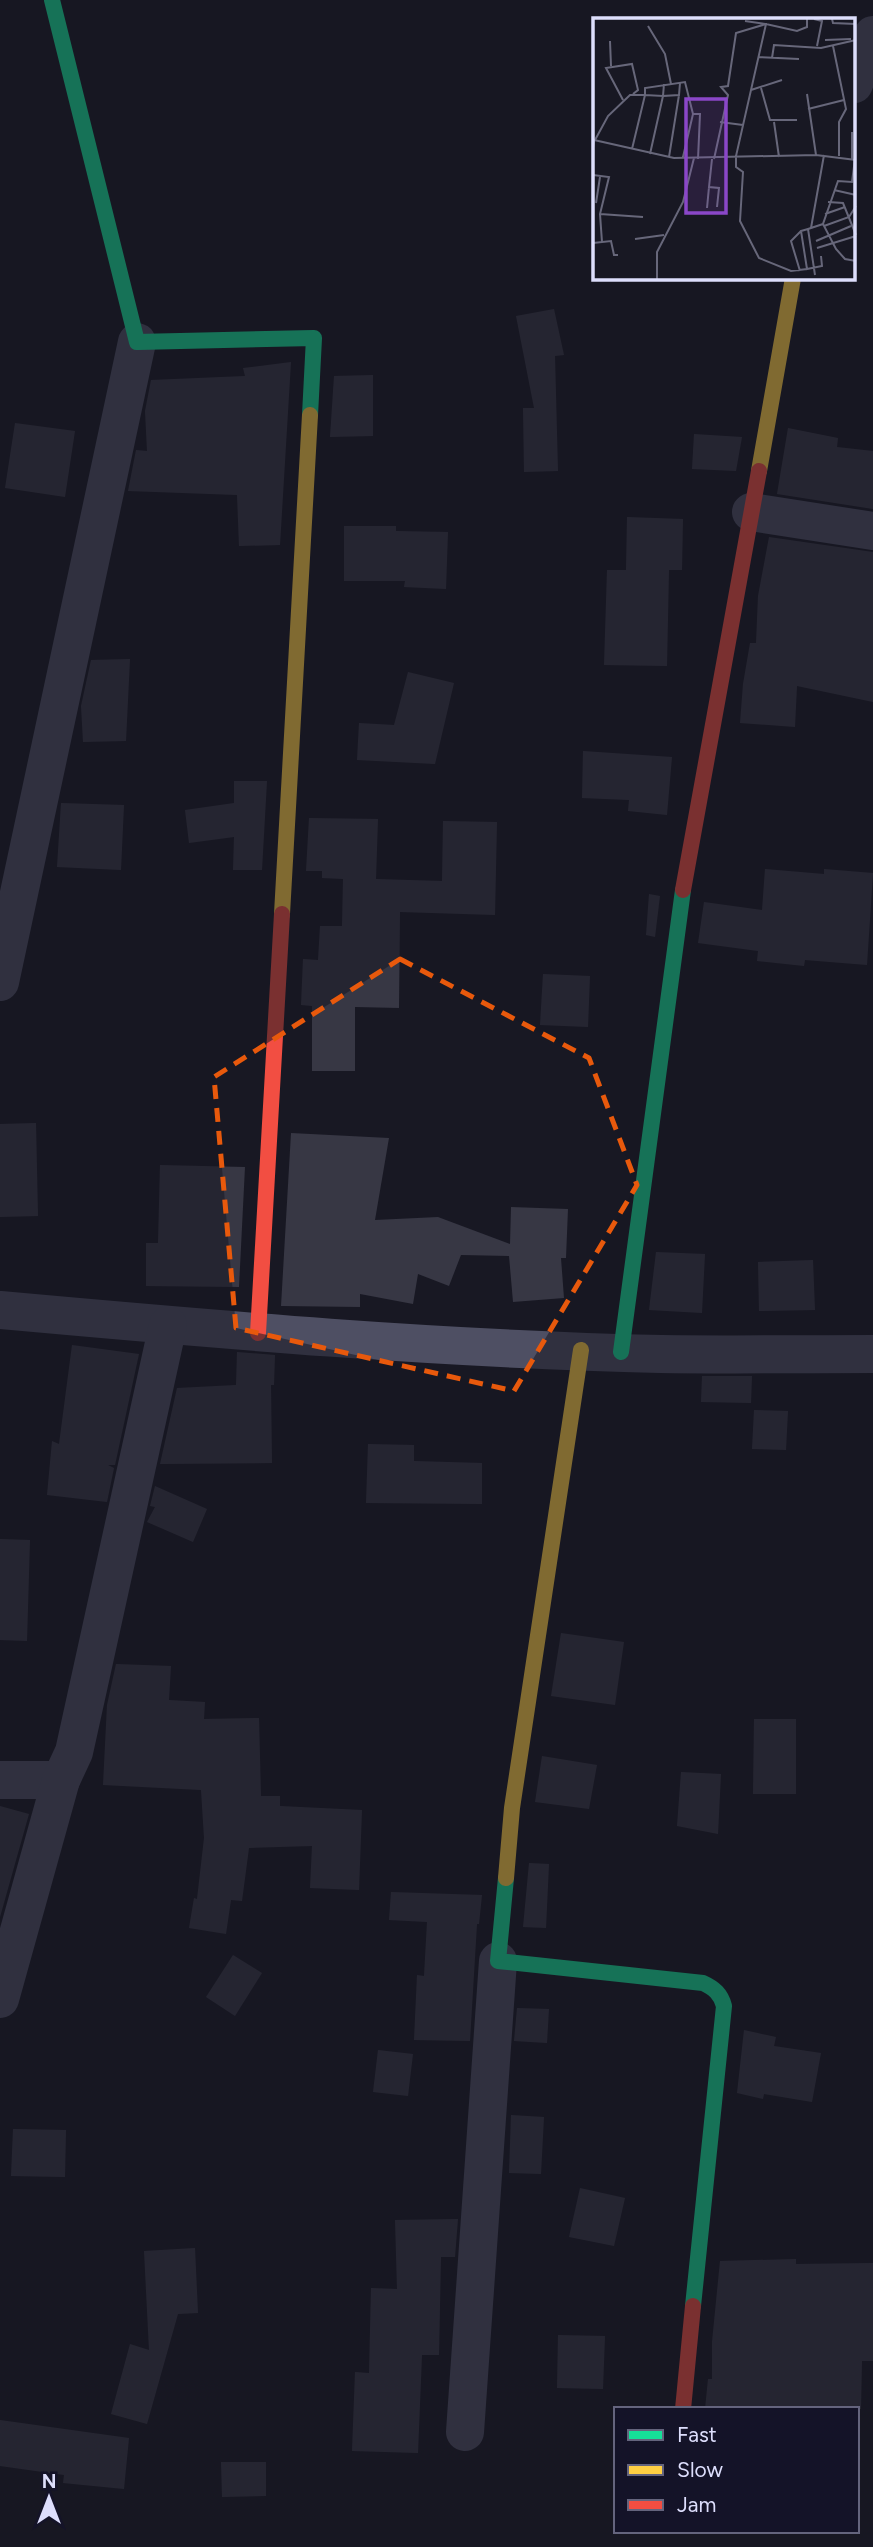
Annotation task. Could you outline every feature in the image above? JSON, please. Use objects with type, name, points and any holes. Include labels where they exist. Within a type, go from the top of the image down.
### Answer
[{"type":"street","points":[[0,982],[137,342],[52,0]]},
{"type":"street","points":[[856,79],[873,36]]},
{"type":"street","points":[[621,1352],[682,898],[793,280]]},
{"type":"street","points":[[137,342],[314,338],[258,1333]]},
{"type":"street","points":[[751,512],[873,531]]},
{"type":"street","points":[[0,1310],[258,1333],[581,1350],[873,1354]]},
{"type":"street","points":[[0,1999],[61,1780],[74,1752],[168,1325]]},
{"type":"street","points":[[465,2432],[498,1961],[512,1808],[581,1350]]},
{"type":"street","points":[[0,1780],[61,1780]]},
{"type":"street","points":[[498,1961],[703,1983],[722,1996],[724,2006],[683,2407]]},
{"type":"highlighted area","points":[[400,959],[589,1058],[637,1185],[514,1391],[236,1328],[214,1077]]},
{"type":"building","points":[[554,309],[564,355],[555,356],[558,471],[524,472],[523,408],[534,408],[516,316]]},
{"type":"building","points":[[291,362],[280,545],[239,546],[237,495],[128,491],[136,450],[147,451],[145,411],[151,380],[245,376],[243,368]]},
{"type":"building","points":[[373,375],[373,436],[330,437],[334,376]]},
{"type":"building","points":[[15,423],[75,431],[65,497],[5,488]]},
{"type":"building","points":[[788,428],[838,438],[837,447],[873,451],[873,509],[777,494]]},
{"type":"building","points":[[694,434],[742,437],[736,471],[692,469]]},
{"type":"building","points":[[627,517],[683,519],[682,570],[669,570],[667,666],[604,665],[607,570],[626,570]]},
{"type":"building","points":[[344,526],[396,526],[396,531],[448,532],[446,589],[404,587],[405,581],[344,581]]},
{"type":"building","points":[[769,537],[873,552],[873,702],[797,686],[795,727],[740,723],[750,643],[756,643],[758,596]]},
{"type":"building","points":[[130,659],[126,741],[83,742],[81,706],[91,660]]},
{"type":"building","points":[[408,672],[454,683],[435,764],[357,760],[359,723],[394,725]]},
{"type":"building","points":[[583,751],[672,757],[667,815],[628,811],[629,800],[582,798]]},
{"type":"building","points":[[234,781],[267,781],[262,870],[233,870],[234,837],[189,843],[185,810],[234,803]]},
{"type":"building","points":[[61,803],[124,805],[121,870],[57,867]]},
{"type":"building","points":[[309,818],[378,819],[376,879],[442,881],[443,821],[497,822],[495,915],[400,912],[399,1008],[355,1007],[355,1071],[312,1071],[312,1006],[301,1005],[303,959],[318,960],[320,926],[342,926],[343,879],[322,878],[322,871],[306,871]]},
{"type":"building","points":[[765,869],[824,874],[824,869],[873,873],[867,965],[805,960],[804,966],[757,961],[758,951],[698,943],[704,902],[762,910]]},
{"type":"building","points":[[649,894],[660,896],[655,937],[646,935]]},
{"type":"building","points":[[543,974],[590,976],[588,1027],[540,1025]]},
{"type":"building","points":[[36,1123],[38,1216],[0,1217],[0,1124]]},
{"type":"building","points":[[291,1133],[389,1138],[375,1220],[438,1217],[510,1244],[511,1207],[568,1209],[566,1258],[561,1258],[564,1298],[513,1302],[509,1256],[461,1255],[449,1286],[418,1274],[413,1304],[360,1294],[360,1307],[281,1306]]},
{"type":"building","points":[[160,1165],[245,1167],[239,1287],[146,1286],[146,1243],[158,1243]]},
{"type":"building","points":[[656,1252],[705,1254],[702,1313],[649,1310]]},
{"type":"building","points":[[813,1260],[815,1310],[759,1311],[758,1262]]},
{"type":"building","points":[[72,1345],[139,1354],[115,1465],[108,1465],[114,1468],[107,1502],[47,1495],[52,1441],[59,1444]]},
{"type":"building","points":[[237,1352],[275,1355],[274,1385],[271,1385],[272,1463],[160,1464],[177,1388],[236,1385]]},
{"type":"building","points":[[702,1376],[752,1376],[751,1403],[701,1402]]},
{"type":"building","points":[[754,1410],[788,1411],[786,1450],[752,1449]]},
{"type":"building","points":[[368,1444],[414,1445],[414,1461],[482,1463],[482,1504],[366,1503]]},
{"type":"building","points":[[155,1486],[207,1509],[193,1542],[147,1522],[155,1507],[150,1506]]},
{"type":"building","points":[[0,1539],[30,1540],[27,1641],[0,1640]]},
{"type":"building","points":[[561,1633],[624,1642],[615,1705],[551,1696]]},
{"type":"building","points":[[116,1664],[171,1666],[169,1700],[205,1702],[204,1719],[259,1718],[261,1796],[280,1796],[280,1806],[362,1810],[359,1890],[310,1888],[312,1846],[249,1848],[242,1901],[231,1900],[226,1934],[189,1928],[194,1898],[197,1899],[204,1838],[201,1790],[103,1785],[107,1705]]},
{"type":"building","points":[[754,1719],[796,1719],[796,1794],[753,1794]]},
{"type":"building","points":[[542,1756],[597,1765],[589,1809],[535,1802]]},
{"type":"building","points":[[681,1772],[721,1774],[718,1834],[677,1826]]},
{"type":"building","points":[[0,1806],[29,1814],[0,1917]]},
{"type":"building","points":[[529,1863],[549,1864],[546,1928],[523,1927]]},
{"type":"building","points":[[391,1892],[482,1895],[477,1924],[470,2041],[414,2040],[417,1975],[424,1976],[427,1922],[389,1920]]},
{"type":"building","points":[[233,1955],[262,1973],[235,2016],[206,1997]]},
{"type":"building","points":[[517,2008],[549,2009],[547,2043],[514,2041]]},
{"type":"building","points":[[744,2030],[776,2037],[774,2046],[821,2053],[812,2102],[764,2094],[763,2099],[737,2093]]},
{"type":"building","points":[[378,2050],[413,2054],[408,2096],[373,2092]]},
{"type":"building","points":[[511,2115],[544,2117],[541,2174],[509,2173]]},
{"type":"building","points":[[13,2129],[66,2130],[65,2177],[11,2176]]},
{"type":"building","points":[[580,2188],[625,2198],[614,2246],[569,2237]]},
{"type":"building","points":[[458,2219],[455,2257],[441,2257],[439,2355],[422,2355],[418,2453],[352,2451],[355,2372],[369,2373],[371,2288],[397,2289],[395,2220]]},
{"type":"building","points":[[195,2248],[198,2313],[178,2314],[147,2424],[111,2414],[130,2344],[149,2350],[144,2251]]},
{"type":"building","points":[[796,2259],[796,2264],[873,2263],[873,2361],[862,2361],[861,2409],[705,2407],[708,2379],[712,2379],[712,2342],[720,2261]]},
{"type":"building","points":[[558,2335],[605,2336],[603,2389],[557,2388]]},
{"type":"building","points":[[0,2420],[129,2438],[124,2489],[63,2483],[64,2475],[0,2466]]},
{"type":"building","points":[[221,2462],[266,2462],[266,2496],[222,2497]]},
{"type":"traffic: fast","points":[[52,0],[137,342],[314,338],[310,415]]},
{"type":"traffic: fast","points":[[621,1352],[683,890]]},
{"type":"traffic: fast","points":[[506,1878],[498,1961],[703,1983],[716,1992],[723,2002],[693,2306]]},
{"type":"traffic: slow","points":[[759,471],[793,280]]},
{"type":"traffic: slow","points":[[282,914],[310,415]]},
{"type":"traffic: slow","points":[[506,1878],[512,1808],[581,1350]]},
{"type":"traffic: jam","points":[[683,890],[759,471]]},
{"type":"traffic: jam","points":[[258,1333],[282,914]]},
{"type":"traffic: jam","points":[[683,2407],[693,2306]]}]
